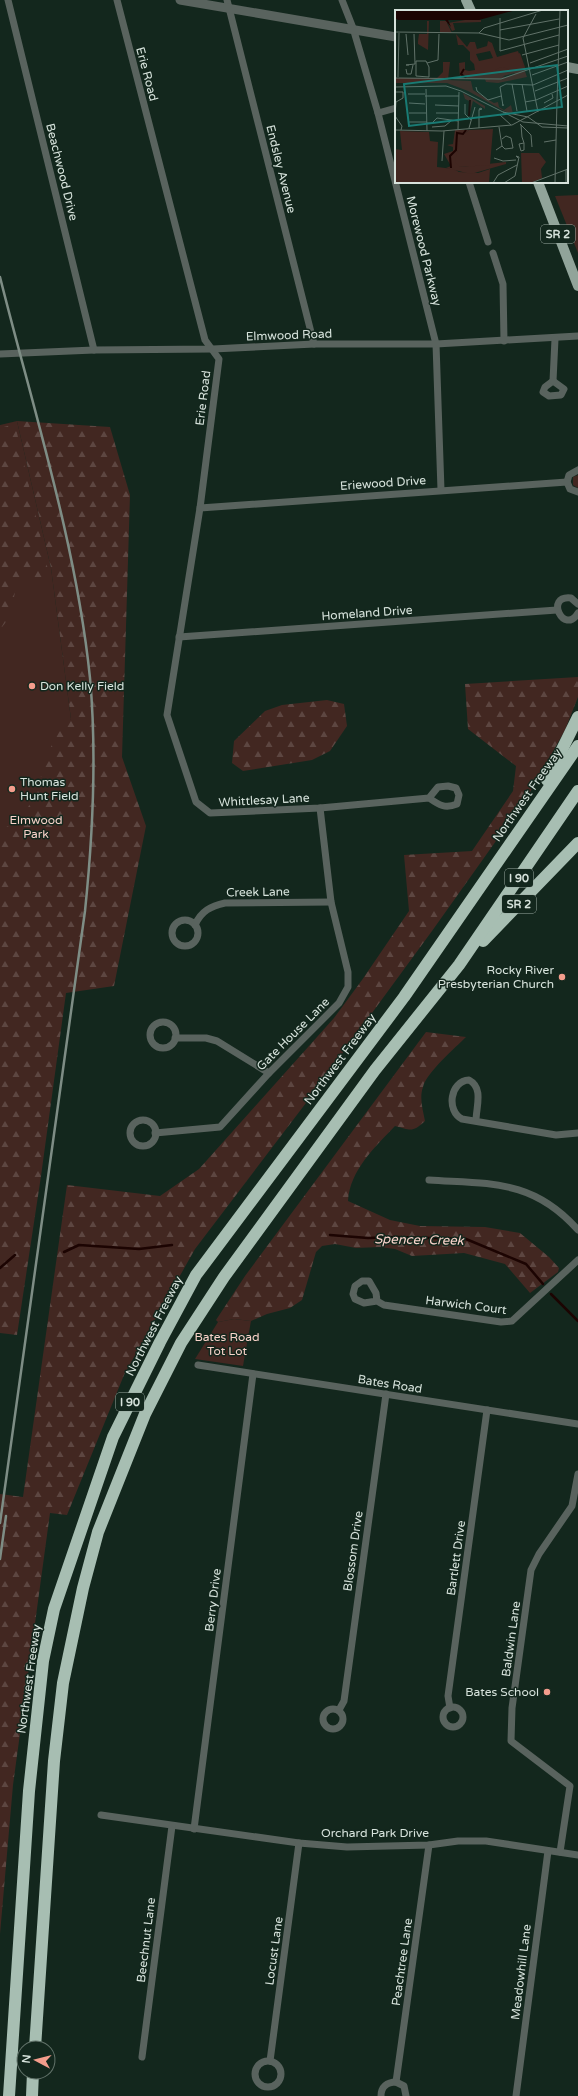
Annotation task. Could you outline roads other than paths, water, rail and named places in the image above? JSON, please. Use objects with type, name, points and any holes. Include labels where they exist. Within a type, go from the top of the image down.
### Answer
[{"type":"highway","points":[[529,817],[578,717]]},
{"type":"highway","name":"Northwest Freeway","points":[[9,2096],[29,1791],[43,1661],[54,1609],[113,1437],[160,1342],[196,1275],[404,997],[578,746]]},
{"type":"highway","name":"I 90","points":[[36,2040],[53,1768],[62,1691],[83,1588],[98,1532],[146,1414],[181,1343],[224,1277],[386,1055],[459,965],[578,791]]},
{"type":"highway","name":"SR 2","points":[[459,965],[578,843]]},
{"type":"highway","points":[[32,2096],[33,2080]]},
{"type":"main road","points":[[466,0],[471,10]]},
{"type":"main road","points":[[568,67],[578,69]]},
{"type":"main road","name":"SR 2","points":[[538,183],[578,286]]},
{"type":"street","name":"Beachwood Drive","points":[[8,0],[94,350]]},
{"type":"street","name":"Erie Road","points":[[116,0],[205,340],[219,359],[200,508],[167,715]]},
{"type":"street","points":[[180,0],[228,4],[395,37]]},
{"type":"street","name":"Morewood Parkway","points":[[342,0],[353,28],[378,113],[395,181]]},
{"type":"street","name":"Endsley Avenue","points":[[228,4],[314,344]]},
{"type":"street","points":[[378,113],[395,108]]},
{"type":"street","name":"Morewood Parkway","points":[[396,183],[436,344],[441,490]]},
{"type":"street","points":[[469,183],[488,242]]},
{"type":"street","points":[[493,253],[503,284],[504,341]]},
{"type":"street","name":"Elmwood Road","points":[[0,354],[94,350],[213,349],[314,344],[436,344],[555,339],[578,336]]},
{"type":"street","points":[[553,381],[555,339]]},
{"type":"street","points":[[578,470],[572,473],[567,482],[570,489],[578,492]]},
{"type":"street","name":"Eriewood Drive","points":[[200,508],[567,482]]},
{"type":"street","points":[[578,604],[571,598],[564,598],[559,603],[557,610],[560,616],[566,620],[574,618],[578,613]]},
{"type":"street","name":"Homeland Drive","points":[[179,637],[557,610]]},
{"type":"street","name":"Whittlesay Lane","points":[[167,715],[196,802],[210,813],[320,808],[429,798]]},
{"type":"street","name":"Gate House Lane","points":[[156,1133],[220,1127],[269,1073],[339,1003],[348,987],[348,972],[331,902],[320,808]]},
{"type":"street","name":"Creek Lane","points":[[195,925],[198,918],[210,907],[225,903],[331,902]]},
{"type":"street","points":[[175,1038],[206,1038],[216,1041],[269,1073]]},
{"type":"street","points":[[476,1120],[477,1087],[469,1080],[464,1080],[455,1087],[453,1110],[457,1117],[556,1135],[578,1133]]},
{"type":"street","points":[[429,1180],[504,1185],[536,1195],[564,1214],[578,1230]]},
{"type":"street","name":"Harwich Court","points":[[377,1301],[384,1305],[501,1322],[512,1321],[578,1260]]},
{"type":"street","name":"Bates Road","points":[[198,1365],[578,1424]]},
{"type":"street","name":"Berry Drive","points":[[194,1829],[253,1374]]},
{"type":"street","name":"Blossom Drive","points":[[338,1710],[344,1701],[386,1394]]},
{"type":"street","name":"Bartlett Drive","points":[[450,1708],[448,1696],[487,1410]]},
{"type":"street","name":"Baldwin Lane","points":[[560,1852],[570,1786],[511,1741],[512,1708],[531,1570],[539,1554],[575,1508],[578,1474]]},
{"type":"street","name":"Orchard Park Drive","points":[[101,1815],[299,1843],[347,1847],[429,1845],[458,1841],[486,1842],[578,1855]]},
{"type":"street","name":"Beechnut Lane","points":[[142,2057],[172,1826]]},
{"type":"street","name":"Locust Lane","points":[[270,2061],[299,1843]]},
{"type":"street","name":"Peachtree Lane","points":[[396,2082],[429,1845]]},
{"type":"street","name":"Meadowhill Lane","points":[[516,2096],[548,1851]]},
{"type":"street","points":[[381,2096],[382,2089],[385,2085],[396,2082],[404,2086],[406,2096]]},
{"type":"waterway","name":"Spencer Creek","points":[[330,1235],[368,1238],[394,1237],[466,1239],[526,1264],[543,1284]]},
{"type":"waterway","name":"Spencer Creek","points":[[64,1252],[79,1245],[139,1249],[172,1245]]},
{"type":"waterway","name":"Spencer Creek","points":[[0,1268],[15,1255]]},
{"type":"waterway","name":"Spencer Creek","points":[[551,1294],[578,1321]]},
{"type":"railway","points":[[0,277],[52,476],[75,577],[90,678],[94,766],[92,824],[85,911],[0,1523]]},
{"type":"railway","points":[[0,1559],[6,1516]]},
{"type":"place","name":"Don Kelly Field","points":[[32,686]]},
{"type":"place","name":"Thomas Hunt Field","points":[[12,789]]},
{"type":"place","name":"Rocky River Presbyterian Church","points":[[562,977]]},
{"type":"place","name":"Bates School","points":[[547,1692]]},
{"type":"park label","name":"Elmwood Park","points":[[36,827]]},
{"type":"park label","name":"Bates Road Tot Lot","points":[[227,1344]]}]
